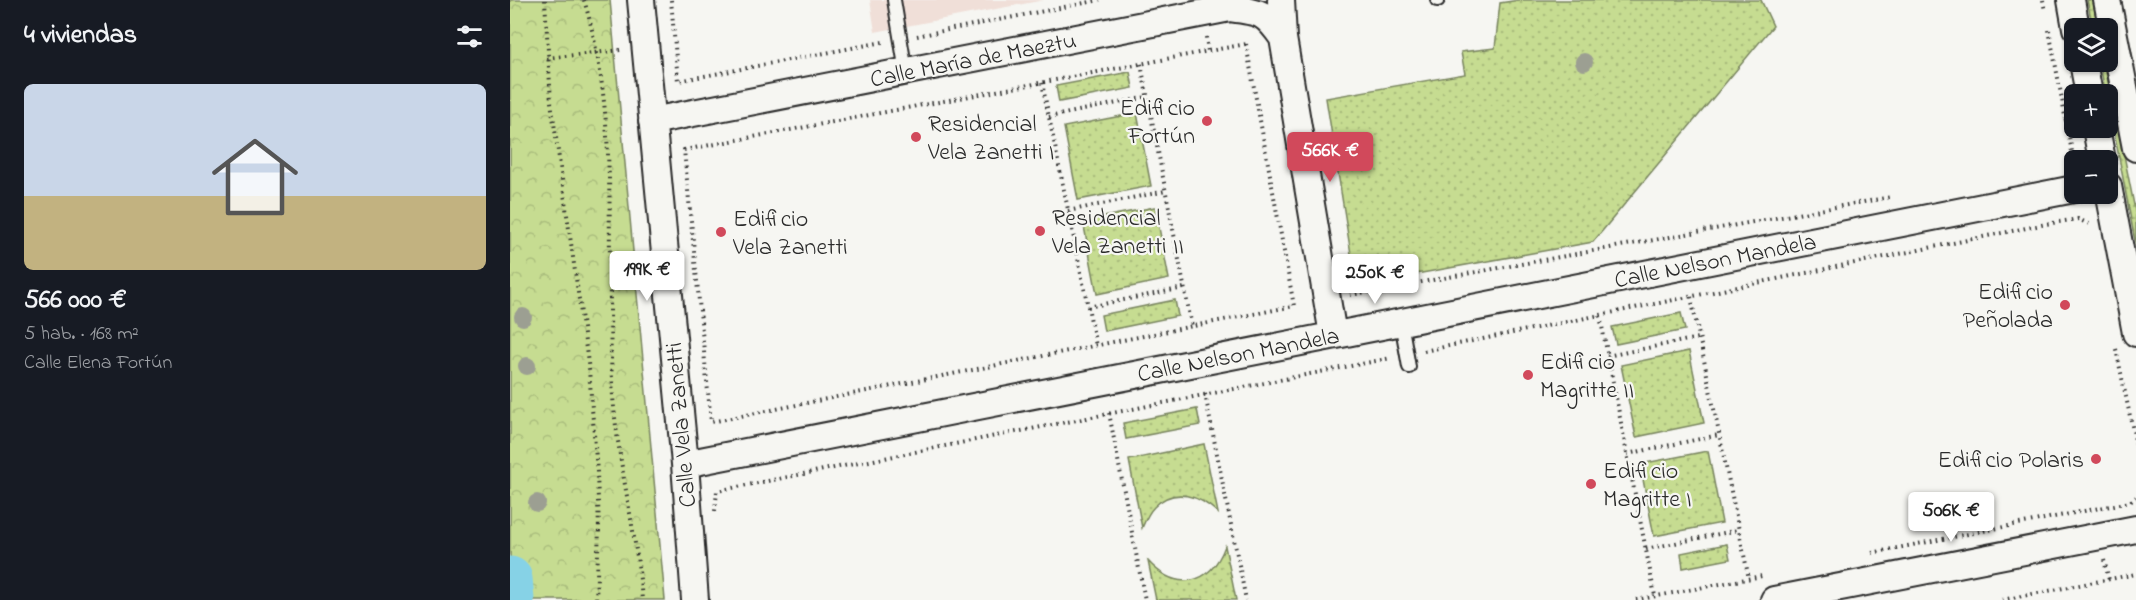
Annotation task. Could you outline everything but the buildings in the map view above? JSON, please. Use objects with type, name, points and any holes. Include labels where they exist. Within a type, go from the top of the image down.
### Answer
[{"type":"street","name":"Calle Vela Zanetti","points":[[641,0],[685,464],[695,600]]},
{"type":"street","points":[[1281,0],[1283,38],[1333,335]]},
{"type":"street","points":[[2071,0],[2074,18]]},
{"type":"street","points":[[2107,0],[2136,148]]},
{"type":"street","name":"Calle María de Maeztu","points":[[652,121],[1230,8],[1252,11],[1269,18],[1283,38]]},
{"type":"street","name":"Calle Nelson Mandela","points":[[685,464],[2064,191]]},
{"type":"street","points":[[2110,204],[2125,337]]},
{"type":"street","points":[[1774,600],[2136,529]]},
{"type":"lane","points":[[894,0],[906,72]]},
{"type":"lane","points":[[1401,322],[1409,367]]},
{"type":"path","points":[[545,0],[547,58],[559,167],[589,370],[599,529],[596,600]]},
{"type":"path","points":[[584,0],[597,52],[604,95],[609,163],[612,383],[622,474],[638,558],[642,600]]},
{"type":"path","points":[[671,0],[678,81],[1100,0]]},
{"type":"path","points":[[2043,0],[2064,110]]},
{"type":"path","points":[[547,58],[675,44]]},
{"type":"path","points":[[1246,44],[1294,306],[711,422],[684,150],[1141,64],[1246,44]]},
{"type":"path","points":[[1141,64],[1192,327]]},
{"type":"path","points":[[1042,83],[1096,346]]},
{"type":"path","points":[[1049,117],[1147,97]]},
{"type":"path","points":[[1068,211],[1166,191]]},
{"type":"path","points":[[1349,288],[1350,296],[1895,196]]},
{"type":"path","points":[[2040,196],[2046,224]]},
{"type":"path","points":[[715,512],[717,491],[1600,316],[2046,224],[2078,219],[2089,224],[2092,236]]},
{"type":"path","points":[[1290,282],[1323,275]]},
{"type":"path","points":[[1088,308],[1184,288]]},
{"type":"path","points":[[1691,297],[1749,579]]},
{"type":"path","points":[[1600,316],[1655,596]]},
{"type":"path","points":[[2125,337],[2136,445]]},
{"type":"path","points":[[1607,356],[1698,338]]},
{"type":"path","points":[[1205,394],[1246,600]]},
{"type":"path","points":[[1108,413],[1145,600]]},
{"type":"path","points":[[1627,454],[1719,435]]},
{"type":"path","points":[[1646,549],[1738,530]]},
{"type":"path","points":[[2002,600],[2136,574]]},
{"type":"shaded area","points":[[870,0],[1044,0],[875,32]]},
{"type":"green space","points":[[510,0],[610,0],[665,600],[510,600]]},
{"type":"green space","points":[[1519,0],[1761,0],[1773,26],[1593,242],[1356,285],[1326,98],[1465,74],[1461,52],[1495,48],[1500,3]]},
{"type":"green space","points":[[2087,0],[2093,0],[2096,18],[2091,18]]},
{"type":"green space","points":[[1130,72],[1133,88],[1059,102],[1056,86]]},
{"type":"green space","points":[[2101,72],[2106,72],[2109,84],[2104,84]]},
{"type":"green space","points":[[1137,113],[1151,186],[1078,200],[1064,127]]},
{"type":"green space","points":[[2118,125],[2136,215],[2136,246],[2118,150],[2115,138],[2118,138]]},
{"type":"green space","points":[[1155,207],[1169,279],[1097,294],[1083,221]]},
{"type":"green space","points":[[1175,300],[1178,316],[1104,331],[1101,315]]},
{"type":"green space","points":[[1681,313],[1685,330],[1616,344],[1612,327]]},
{"type":"green space","points":[[1689,351],[1704,423],[1636,437],[1621,365]]},
{"type":"green space","points":[[1197,409],[1200,425],[1126,439],[1123,423]]},
{"type":"green space","points":[[1204,444],[1218,513],[1195,498],[1178,495],[1162,501],[1152,509],[1142,528],[1129,460]]},
{"type":"green space","points":[[1708,451],[1722,523],[1654,536],[1640,464]]},
{"type":"green space","points":[[1727,544],[1730,559],[1683,568],[1681,553]]},
{"type":"green space","points":[[1225,546],[1236,600],[1156,600],[1148,561],[1170,577],[1191,580],[1211,570]]},
{"type":"waterway","points":[[510,579],[512,600]]},
{"type":"place","name":"Edificio Fortún","points":[[1207,121]]},
{"type":"place","name":"Residencial Vela Zanetti I","points":[[916,137]]},
{"type":"place","name":"Residencial Vela Zanetti II","points":[[1040,231]]},
{"type":"place","name":"Edificio Vela Zanetti","points":[[721,232]]},
{"type":"place","name":"Edificio Peñolada","points":[[2065,305]]},
{"type":"place","name":"Edificio Magritte II","points":[[1528,375]]},
{"type":"place","name":"Edificio Polaris","points":[[2096,459]]},
{"type":"place","name":"Edificio Magritte I","points":[[1591,484]]}]
